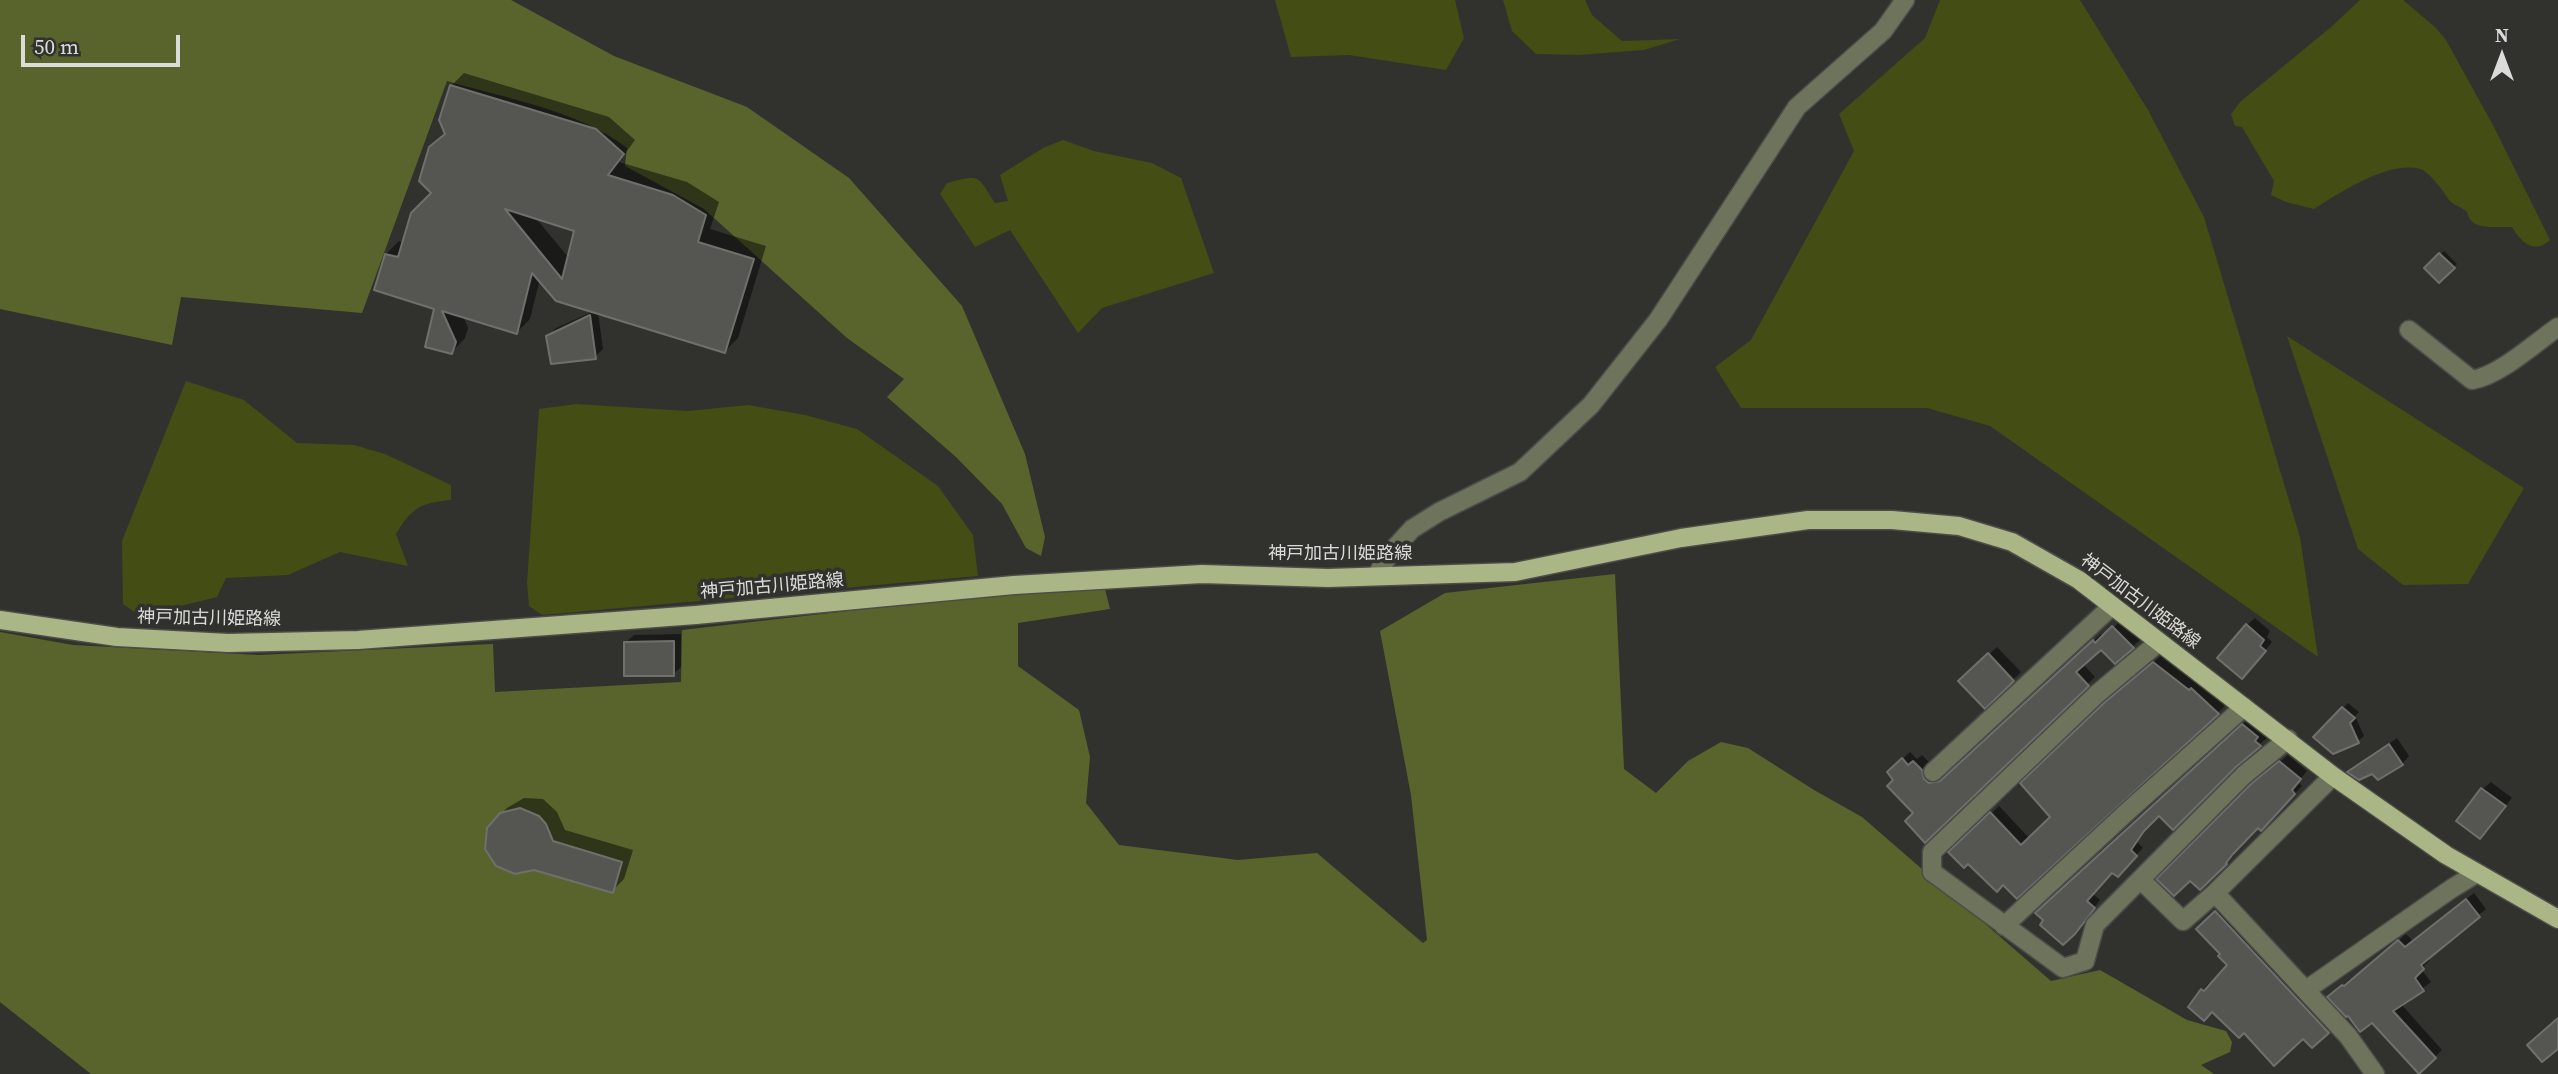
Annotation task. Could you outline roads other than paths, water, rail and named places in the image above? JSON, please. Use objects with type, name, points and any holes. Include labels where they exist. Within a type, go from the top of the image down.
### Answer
[{"type":"main road","name":"神戸加古川姫路線","points":[[0,620],[117,638],[228,643],[358,640],[696,615],[1041,584],[1202,574],[1328,578],[1515,572],[1681,538],[1808,520],[1892,520],[1959,526],[2012,542],[2079,580],[2333,776],[2446,855],[2558,919]]},
{"type":"street","points":[[1376,576],[1390,553],[1412,528],[1520,472],[1591,405],[1658,320],[1797,107],[1883,31],[1905,0]]},
{"type":"street","points":[[2409,331],[2472,380],[2492,372],[2558,327]]},
{"type":"street","points":[[1933,772],[2112,606]]},
{"type":"street","points":[[2159,642],[2097,694],[1932,852],[1932,872],[2063,968],[2085,961],[2095,925],[2244,775],[2288,739]]},
{"type":"street","points":[[2004,926],[2244,707]]},
{"type":"street","points":[[2141,880],[2183,921],[2215,893],[2333,776]]},
{"type":"street","points":[[2306,990],[2477,873]]},
{"type":"street","points":[[2215,893],[2348,1036],[2375,1074]]}]
